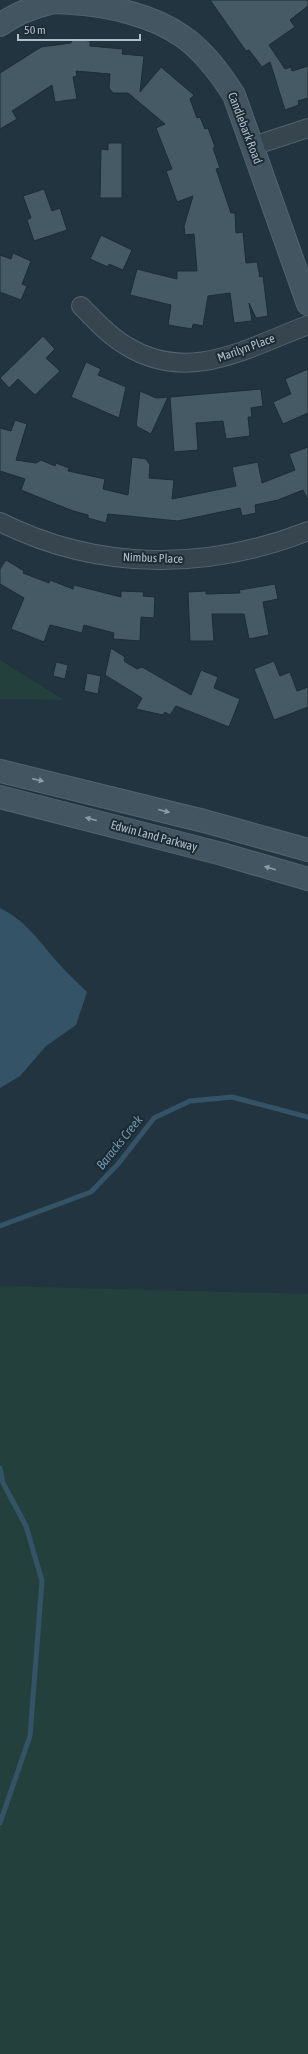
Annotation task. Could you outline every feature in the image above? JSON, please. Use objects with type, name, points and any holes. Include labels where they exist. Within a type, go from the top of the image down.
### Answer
[{"type":"main road","name":"Candlebark Road","points":[[0,25],[11,17],[52,2],[99,5],[160,23],[183,36],[204,55],[221,74],[234,95],[308,304]]},
{"type":"main road","points":[[0,770],[204,821],[308,850]]},
{"type":"main road","name":"Edwin Land Parkway","points":[[0,797],[207,850],[308,878]]},
{"type":"street","points":[[253,146],[308,128]]},
{"type":"street","name":"Marilyn Place","points":[[81,306],[112,336],[133,350],[160,360],[183,363],[204,362],[229,356],[308,325]]},
{"type":"street","name":"Nimbus Place","points":[[0,522],[20,532],[55,545],[95,555],[145,559],[190,560],[229,554],[266,546],[308,530]]},
{"type":"green space","points":[[0,660],[64,700],[0,699]]},
{"type":"green space","points":[[0,1286],[308,1294],[308,2054],[0,2054]]},
{"type":"water","points":[[0,908],[26,926],[63,969],[87,992],[76,1025],[46,1046],[20,1076],[0,1088]]},
{"type":"building","points":[[210,0],[308,0],[308,6],[290,20],[295,27],[269,45],[285,69],[291,67],[292,71],[308,66],[308,98],[298,101],[299,105],[285,110],[270,62],[262,67],[249,50],[246,51]]},
{"type":"building","points":[[72,39],[90,41],[90,46],[123,49],[122,54],[144,56],[140,92],[161,67],[194,95],[190,99],[197,118],[200,117],[205,129],[208,128],[215,147],[213,148],[220,168],[216,169],[231,213],[235,213],[236,233],[243,232],[246,263],[257,262],[260,277],[263,276],[268,316],[256,318],[249,303],[252,321],[234,323],[230,293],[208,296],[203,326],[193,324],[192,329],[168,325],[171,305],[130,295],[137,269],[177,279],[177,271],[197,271],[194,234],[185,235],[184,226],[193,196],[177,202],[166,171],[172,169],[156,128],[165,124],[128,93],[113,93],[109,88],[110,74],[76,71],[77,76],[73,77],[77,99],[55,102],[52,85],[12,111],[17,119],[0,129],[0,73],[41,47],[71,43]]},
{"type":"building","points":[[108,143],[122,143],[122,198],[100,198],[101,149],[108,150]]},
{"type":"building","points":[[44,189],[52,211],[60,208],[67,230],[34,241],[27,220],[31,218],[23,196]]},
{"type":"building","points":[[101,235],[132,250],[123,270],[109,264],[108,267],[90,259]]},
{"type":"building","points":[[13,253],[31,261],[22,284],[27,286],[21,300],[0,292],[0,255],[11,259]]},
{"type":"building","points":[[43,336],[55,349],[46,358],[60,371],[35,395],[18,379],[9,388],[0,378]]},
{"type":"building","points":[[86,362],[101,369],[98,375],[126,387],[119,418],[71,397]]},
{"type":"building","points":[[308,369],[308,413],[283,424],[273,402],[291,394],[285,379]]},
{"type":"building","points":[[261,389],[263,406],[251,408],[252,417],[248,417],[250,436],[226,439],[223,421],[196,423],[198,450],[174,452],[170,397]]},
{"type":"building","points":[[140,391],[156,398],[168,397],[151,434],[136,426]]},
{"type":"building","points":[[15,420],[27,424],[16,460],[36,463],[41,460],[55,466],[56,463],[69,468],[68,471],[105,479],[103,489],[128,495],[132,457],[146,459],[150,465],[149,478],[174,480],[172,499],[236,486],[232,467],[258,462],[262,483],[295,470],[289,454],[308,447],[308,500],[303,490],[278,500],[255,505],[256,513],[242,516],[240,508],[178,521],[108,514],[106,523],[88,518],[88,515],[73,511],[21,490],[25,479],[0,471],[0,428],[11,431]]},
{"type":"building","points":[[6,560],[24,571],[23,573],[49,583],[50,580],[73,589],[74,585],[121,597],[121,591],[144,592],[143,596],[155,597],[154,618],[141,617],[140,641],[113,639],[114,633],[84,625],[82,633],[50,625],[44,642],[11,629],[24,598],[0,584],[0,569]]},
{"type":"building","points":[[275,584],[278,599],[263,602],[269,635],[249,639],[244,614],[212,614],[214,641],[190,641],[188,592],[206,591],[206,594],[240,593],[239,590]]},
{"type":"building","points":[[111,648],[125,657],[124,661],[137,669],[142,667],[191,695],[201,670],[218,677],[214,688],[240,699],[229,727],[176,706],[170,715],[165,712],[163,715],[136,709],[142,698],[105,675]]},
{"type":"building","points":[[274,661],[280,676],[290,672],[297,691],[308,687],[308,707],[274,720],[254,669]]},
{"type":"building","points":[[56,662],[68,665],[65,679],[53,676]]},
{"type":"building","points":[[87,673],[101,676],[98,694],[84,691]]},
{"type":"waterway","name":"Baracks Creek","points":[[0,1226],[91,1192],[118,1164],[154,1118],[190,1101],[232,1097],[308,1117]]},
{"type":"waterway","points":[[0,1468],[3,1483],[26,1526],[42,1581],[30,1736],[0,1823]]}]
